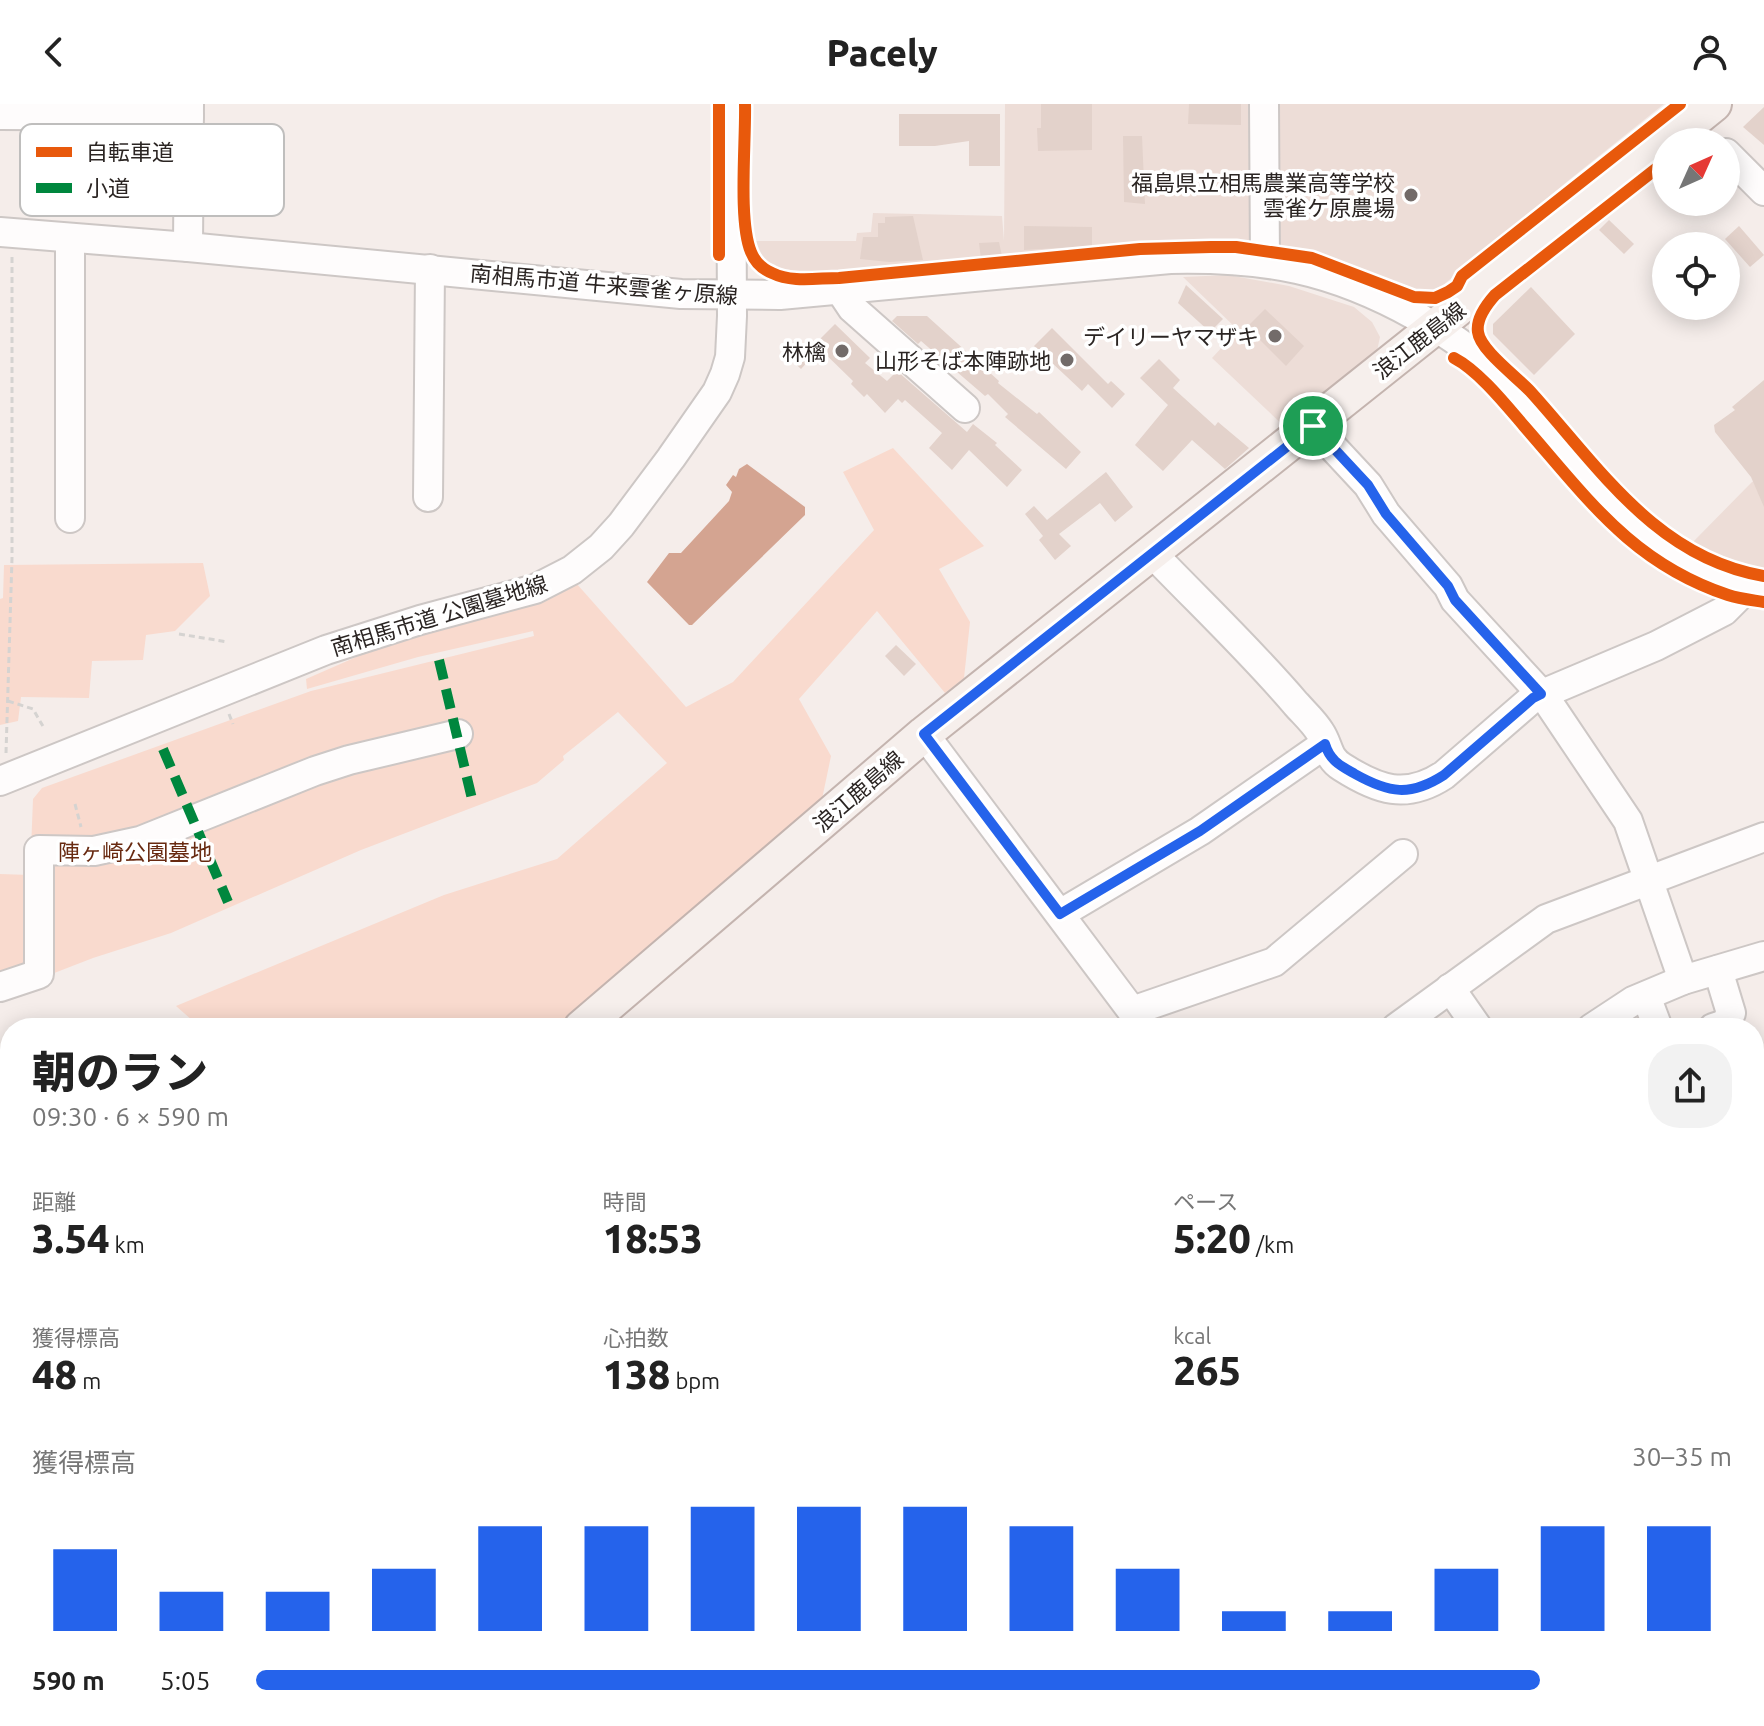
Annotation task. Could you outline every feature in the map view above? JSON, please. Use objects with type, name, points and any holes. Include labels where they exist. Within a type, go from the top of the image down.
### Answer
[{"type":"main road","name":"浪江鹿島線","points":[[593,1018],[924,734],[1652,153]]},
{"type":"street","name":"南相馬市道 公園墓地線","points":[[2,780],[326,650],[420,620],[535,589],[572,570],[601,547],[621,525],[717,392],[730,357],[731,104]]},
{"type":"street","points":[[1264,104],[1265,261]]},
{"type":"street","points":[[0,115],[189,110]]},
{"type":"street","points":[[1740,167],[1764,191]]},
{"type":"street","points":[[188,216],[188,247]]},
{"type":"street","name":"南相馬市道 牛来雲雀ヶ原線","points":[[6,233],[188,247],[681,294],[732,296],[840,290],[1170,259],[1265,261],[1334,277],[1402,308],[1467,348],[1506,386],[1640,533],[1681,561],[1754,586]]},
{"type":"street","points":[[70,238],[70,518]]},
{"type":"street","points":[[428,497],[430,269]]},
{"type":"street","points":[[840,290],[852,308],[965,408]]},
{"type":"street","points":[[1313,426],[1368,485],[1386,514],[1448,586],[1455,600],[1541,694],[1628,821],[1683,980]]},
{"type":"street","points":[[1152,553],[1291,697],[1321,733],[1335,762],[1378,787],[1395,790],[1412,790],[1429,785],[1533,698],[1656,646],[1724,611],[1754,586]]},
{"type":"street","points":[[0,987],[39,974],[39,850],[94,851],[140,841],[338,764],[458,734]]},
{"type":"street","points":[[924,734],[1132,1011],[1274,962],[1403,854]]},
{"type":"street","points":[[1060,914],[1200,831],[1325,744]]},
{"type":"street","points":[[1410,1018],[1546,919],[1764,837]]},
{"type":"street","points":[[1609,1018],[1646,996],[1683,980],[1764,956]]},
{"type":"street","points":[[1718,970],[1731,1013],[1728,1018]]},
{"type":"street","points":[[1450,988],[1471,1018]]},
{"type":"street","points":[[1646,996],[1654,1018]]},
{"type":"path","points":[[2,780],[8,701],[12,558],[6,233]]},
{"type":"path","points":[[179,634],[228,642]]},
{"type":"path","points":[[8,701],[26,704],[33,709],[44,728]]},
{"type":"shaded area","name":"福島県立相馬農業高等学校 雲雀ケ原農場","points":[[1005,104],[1258,104],[1258,245],[1215,241],[1181,243],[819,274],[786,272],[758,257],[752,243],[756,241],[856,241],[857,233],[871,232],[873,213],[1002,216],[1004,241]]},
{"type":"shaded area","name":"福島県立相馬農業高等学校 雲雀ケ原農場","points":[[1270,104],[1664,104],[1442,286],[1418,293],[1325,258],[1271,246]]},
{"type":"shaded area","points":[[1228,275],[1289,286],[1354,307],[1372,322],[1380,337],[1371,362],[1287,429],[1212,358],[1238,330],[1183,277]]},
{"type":"shaded area","points":[[747,464],[805,507],[805,515],[689,625],[647,582],[669,553],[681,553],[729,501],[732,492],[726,485]]},
{"type":"shaded area","points":[[1764,477],[1764,572],[1691,544],[1752,482]]},
{"type":"green space","name":"陣ヶ崎公園墓地","points":[[893,448],[984,546],[939,569],[970,622],[964,678],[945,693],[877,611],[799,699],[831,756],[821,804],[566,1018],[190,1018],[176,1006],[444,895],[557,859],[667,763],[618,712],[563,756],[564,760],[537,783],[361,850],[171,933],[93,958],[0,994],[0,874],[30,875],[33,799],[42,788],[311,691],[534,636],[533,631],[418,657],[307,689],[306,679],[434,623],[576,583],[686,707],[733,682],[874,530],[843,472]]},
{"type":"green space","points":[[203,563],[210,596],[175,631],[146,635],[143,660],[92,661],[89,698],[21,697],[18,721],[0,725],[0,599],[3,598],[4,565]]},
{"type":"building","points":[[1041,104],[1092,104],[1092,150],[1038,151],[1037,128],[1041,128]]},
{"type":"building","points":[[1189,104],[1241,104],[1241,125],[1188,124]]},
{"type":"building","points":[[1764,107],[1764,145],[1743,127]]},
{"type":"building","points":[[899,114],[1000,114],[1000,166],[969,166],[969,141],[935,146],[899,146]]},
{"type":"building","points":[[1123,136],[1142,136],[1145,204],[1124,202]]},
{"type":"building","points":[[913,216],[923,260],[889,262],[860,259],[863,237],[878,237],[878,223],[885,223],[885,217]]},
{"type":"building","points":[[1609,220],[1634,244],[1624,254],[1599,230]]},
{"type":"building","points":[[1024,226],[1092,227],[1092,246],[1024,250]]},
{"type":"building","points":[[1739,226],[1764,255],[1750,267],[1740,256],[1740,232],[1733,232]]},
{"type":"building","points":[[999,242],[1002,256],[981,259],[979,243]]},
{"type":"building","points":[[1186,285],[1223,319],[1210,332],[1178,303]]},
{"type":"building","points":[[1531,287],[1575,334],[1534,375],[1493,334],[1493,324]]},
{"type":"building","name":"デイリーヤマザキ","points":[[1265,309],[1304,346],[1286,366],[1247,327]]},
{"type":"building","points":[[897,316],[927,316],[998,383],[1037,414],[1039,412],[1081,452],[1066,469],[1005,417],[1008,414],[988,394],[985,396],[921,341],[918,344],[892,321]]},
{"type":"building","points":[[835,324],[870,358],[865,363],[887,381],[897,371],[967,432],[973,424],[997,443],[995,445],[1022,470],[1007,487],[969,450],[952,470],[929,448],[942,433],[905,400],[902,403],[898,399],[885,413],[867,394],[864,397],[851,384],[853,381],[815,344]]},
{"type":"building","name":"山形そば本陣跡地","points":[[1052,328],[1108,384],[1111,381],[1125,394],[1112,408],[1088,384],[1082,391],[1034,346]]},
{"type":"building","points":[[794,341],[811,358],[801,369],[784,353]]},
{"type":"building","points":[[1159,359],[1180,380],[1173,388],[1215,426],[1218,422],[1249,448],[1225,469],[1192,440],[1163,471],[1135,445],[1168,405],[1140,378]]},
{"type":"building","points":[[1764,380],[1764,507],[1751,477],[1715,432],[1714,425],[1735,410],[1732,407]]},
{"type":"building","points":[[1106,472],[1133,507],[1115,522],[1100,503],[1059,534],[1071,546],[1055,560],[1039,540],[1043,536],[1025,514],[1034,506],[1047,520]]},
{"type":"building","points":[[896,645],[916,664],[904,676],[885,656]]},
{"type":"marked path","points":[[439,660],[472,799]]},
{"type":"marked path","points":[[163,749],[228,902]]},
{"type":"cycle path","points":[[719,104],[719,255]]},
{"type":"cycle path","points":[[745,104],[744,201],[747,238],[757,262],[780,276],[796,279],[839,278],[1140,249],[1236,247],[1312,258],[1414,297],[1435,298],[1457,286],[1462,276],[1680,104]]},
{"type":"cycle path","points":[[1652,172],[1495,295],[1480,317],[1478,332],[1485,347],[1530,391],[1605,478],[1660,529],[1691,550],[1726,566],[1764,576]]},
{"type":"cycle path","points":[[1454,358],[1492,389],[1591,503],[1638,547],[1694,582],[1732,596],[1764,602]]},
{"type":"place","name":"福島県立相馬農業高等学校 雲雀ケ原農場","points":[[1411,195]]},
{"type":"place","name":"デイリーヤマザキ","points":[[1275,336]]},
{"type":"place","name":"林檎","points":[[842,351]]},
{"type":"place","name":"山形そば本陣跡地","points":[[1067,360]]},
{"type":"route","points":[[1313,426],[1368,485],[1386,514],[1448,586],[1455,600],[1541,694],[1444,775],[1429,785],[1412,790],[1378,787],[1335,762],[1325,744],[1200,831],[1060,914],[924,734],[1313,426]]}]
